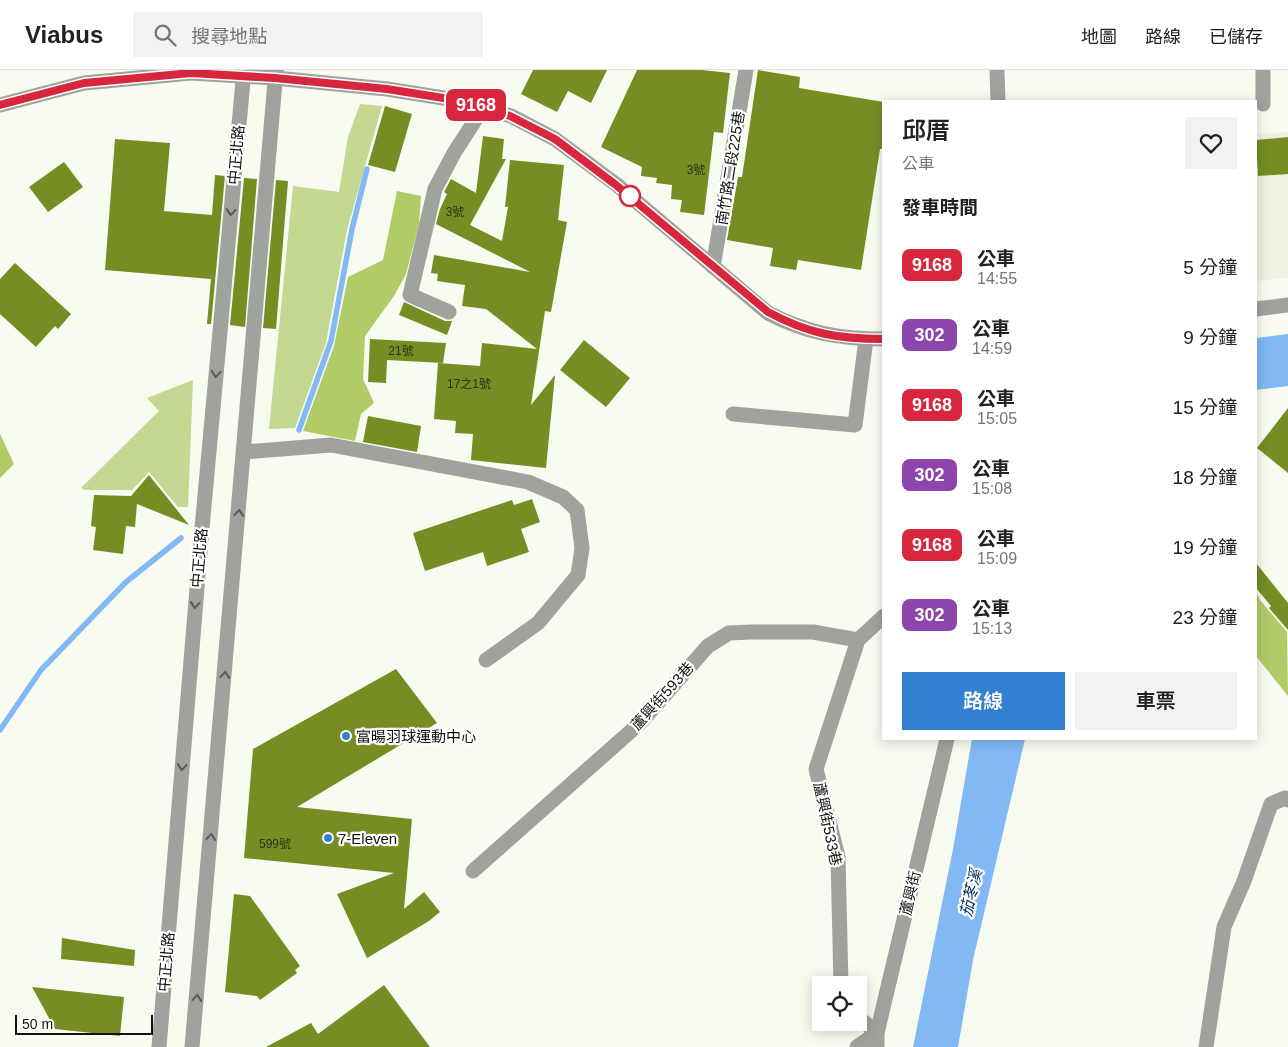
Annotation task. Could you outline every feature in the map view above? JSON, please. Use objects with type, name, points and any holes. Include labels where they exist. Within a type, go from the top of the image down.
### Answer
[{"type":"street","name":"南竹路二段225巷","points":[[713,267],[746,70]]},
{"type":"street","points":[[997,70],[998,100]]},
{"type":"street","points":[[1263,70],[1263,104]]},
{"type":"street","points":[[0,105],[84,83],[128,77],[191,73],[275,74],[462,101],[510,116],[555,139],[616,185],[768,312],[792,325],[826,336],[882,339]]},
{"type":"street","name":"中正北路","points":[[159,1047],[200,546],[244,73]]},
{"type":"street","points":[[192,1047],[275,74]]},
{"type":"street","points":[[449,312],[410,295],[436,189],[454,153],[484,108]]},
{"type":"street","points":[[1257,309],[1288,305]]},
{"type":"street","points":[[733,414],[855,426],[866,339]]},
{"type":"street","points":[[244,452],[331,445],[528,482],[563,497],[577,510],[582,548],[578,574],[538,623],[486,660]]},
{"type":"street","points":[[858,640],[882,618]]},
{"type":"street","name":"蘆興街593巷","points":[[473,871],[640,723],[708,646],[729,634],[751,632],[813,632],[858,640]]},
{"type":"street","name":"蘆興街533巷","points":[[841,976],[838,857],[816,769],[858,640]]},
{"type":"street","name":"蘆興街","points":[[877,1040],[947,740]]},
{"type":"street","points":[[1206,1047],[1224,927],[1244,881],[1272,804],[1285,798],[1288,800]]},
{"type":"street","points":[[857,1047],[877,1040],[867,1028]]},
{"type":"shaded area","points":[[1288,132],[1288,278],[1257,281],[1257,134]]},
{"type":"green space","points":[[360,104],[382,106],[347,230],[326,343],[295,428],[269,429],[293,186],[339,192],[348,137]]},
{"type":"green space","points":[[397,191],[421,196],[419,225],[406,274],[394,296],[365,336],[363,379],[374,403],[361,414],[355,441],[303,431],[334,346],[348,277],[383,260]]},
{"type":"green space","points":[[193,380],[188,507],[178,507],[149,472],[132,490],[85,490],[81,488],[159,411],[147,398]]},
{"type":"green space","points":[[0,434],[14,464],[0,478]]},
{"type":"green space","points":[[1257,593],[1260,600],[1287,632],[1288,696],[1257,657]]},
{"type":"water","points":[[1288,334],[1288,386],[1257,390],[1257,338]]},
{"type":"water","name":"茄苳溪","points":[[972,740],[1025,740],[973,960],[958,1047],[913,1047],[953,849]]},
{"type":"building","points":[[533,70],[607,70],[591,103],[568,91],[557,112],[521,94]]},
{"type":"building","points":[[637,70],[702,70],[730,73],[723,133],[714,132],[704,215],[680,212],[682,200],[671,199],[672,185],[656,183],[657,178],[641,176],[642,167],[601,147]]},
{"type":"building","points":[[758,70],[800,77],[799,88],[882,102],[882,149],[880,149],[861,270],[798,260],[796,270],[770,266],[773,248],[727,240],[738,177],[742,177]]},
{"type":"building","points":[[385,106],[412,114],[395,172],[368,165]]},
{"type":"building","points":[[483,136],[504,139],[502,159],[506,159],[470,225],[502,241],[508,207],[505,207],[510,160],[564,165],[558,220],[567,222],[551,312],[545,311],[531,405],[555,375],[546,468],[471,460],[473,434],[455,433],[456,421],[434,419],[438,363],[480,366],[482,343],[537,349],[486,309],[462,306],[465,285],[437,281],[438,274],[431,273],[434,255],[530,272],[436,224],[447,194],[444,192],[451,179],[476,193]]},
{"type":"building","points":[[1288,137],[1288,174],[1258,176],[1257,140]]},
{"type":"building","points":[[115,139],[170,143],[164,211],[212,215],[215,175],[225,176],[211,324],[207,324],[211,279],[105,270]]},
{"type":"building","points":[[64,162],[83,187],[48,212],[29,187]]},
{"type":"building","points":[[244,178],[257,179],[245,327],[230,325]]},
{"type":"building","points":[[276,180],[288,181],[276,329],[263,328]]},
{"type":"building","points":[[15,263],[71,314],[58,329],[55,326],[36,347],[0,314],[0,279]]},
{"type":"building","points":[[404,302],[445,321],[452,321],[447,335],[399,315]]},
{"type":"building","points":[[370,339],[446,343],[443,363],[387,360],[386,383],[368,382]]},
{"type":"building","points":[[584,340],[630,378],[606,407],[560,370]]},
{"type":"building","points":[[1288,408],[1288,473],[1257,448]]},
{"type":"building","points":[[368,416],[421,426],[417,452],[363,442]]},
{"type":"building","points":[[149,475],[189,525],[137,504],[135,527],[126,526],[123,554],[93,550],[96,527],[91,526],[94,495],[131,496]]},
{"type":"building","points":[[532,499],[540,522],[521,529],[529,552],[487,566],[483,552],[425,571],[413,533],[512,500],[514,505]]},
{"type":"building","points":[[1257,564],[1288,603],[1288,630],[1269,608],[1271,606],[1257,589]]},
{"type":"building","points":[[396,669],[437,723],[297,807],[412,819],[404,909],[424,892],[440,912],[429,921],[367,958],[337,894],[394,873],[244,858],[253,749]]},
{"type":"building","points":[[234,894],[250,896],[300,966],[295,970],[297,973],[260,1000],[257,996],[225,992]]},
{"type":"building","points":[[62,938],[135,950],[134,966],[61,959]]},
{"type":"building","points":[[384,985],[430,1047],[266,1047],[311,1023],[318,1034]]},
{"type":"building","points":[[32,987],[124,997],[120,1036],[55,1029]]},
{"type":"waterway","points":[[299,430],[331,341],[352,229],[367,169]]},
{"type":"waterway","points":[[0,730],[41,670],[126,582],[181,538]]},
{"type":"bus line","name":"9168","points":[[0,105],[36,94],[84,83],[128,77],[191,73],[275,78],[387,89],[462,101],[510,116],[555,139],[616,185],[768,312],[792,325],[826,336],[882,339]]},
{"type":"place","name":"富暘羽球運動中心","points":[[346,736]]},
{"type":"place","name":"7-Eleven","points":[[328,838]]}]
